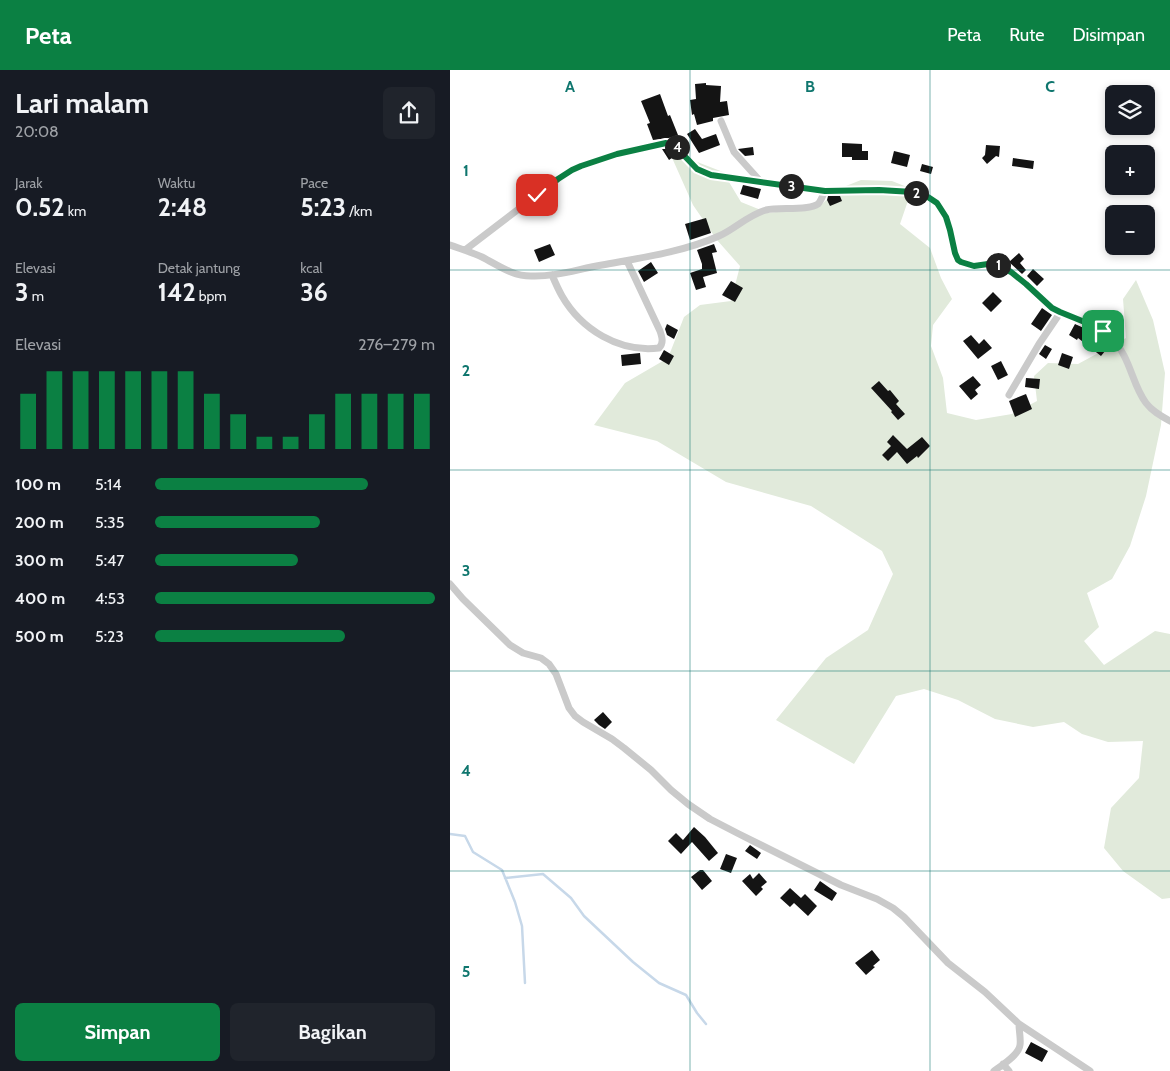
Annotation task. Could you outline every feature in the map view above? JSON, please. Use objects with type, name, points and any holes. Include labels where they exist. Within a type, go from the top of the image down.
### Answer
[{"type":"street","points":[[721,121],[734,152],[761,182]]},
{"type":"street","points":[[465,250],[572,170],[601,159],[666,143],[673,144],[697,169],[711,175],[825,191],[879,190],[913,192],[928,197],[937,203],[946,217],[958,260],[970,266],[988,264],[1000,266],[1018,278],[1047,304],[1060,312],[1097,327],[1111,338],[1127,360],[1145,402],[1154,411],[1170,421]]},
{"type":"street","points":[[450,245],[465,250],[514,274],[529,276],[552,275],[680,249],[719,236],[766,210],[814,206],[820,202],[825,191]]},
{"type":"street","points":[[552,275],[570,308],[593,330],[614,343],[627,347],[659,348],[662,343],[660,331],[627,261]]},
{"type":"street","points":[[1009,395],[1060,312]]},
{"type":"street","points":[[450,584],[510,645],[523,653],[541,658],[549,664],[556,674],[569,708],[578,719],[624,748],[688,804],[710,819],[739,834],[842,885],[888,904],[904,917],[948,963],[985,992],[1019,1024],[1090,1071]]},
{"type":"street","points":[[994,1071],[1020,1048],[1019,1024]]},
{"type":"street","points":[[1003,1064],[1010,1071]]},
{"type":"green space","points":[[669,151],[723,172],[741,202],[768,213],[818,207],[841,188],[861,180],[892,181],[912,189],[900,224],[930,248],[941,278],[952,299],[933,325],[931,346],[943,378],[947,413],[976,420],[1012,414],[1037,401],[1034,376],[1048,363],[1078,364],[1126,338],[1123,299],[1136,280],[1153,320],[1165,373],[1161,425],[1146,496],[1130,546],[1112,579],[1087,593],[1099,627],[1084,641],[1104,665],[1155,631],[1170,634],[1170,898],[1162,899],[1123,871],[1104,848],[1111,808],[1139,778],[1143,741],[1108,742],[1082,734],[1064,722],[1033,727],[995,719],[958,700],[924,689],[896,696],[854,764],[776,720],[826,658],[868,630],[893,574],[882,551],[811,506],[726,482],[657,441],[594,425],[625,383],[668,358],[684,317],[700,305],[731,301],[740,266],[717,240],[693,205]]},
{"type":"building","points":[[706,83],[706,85],[721,86],[720,102],[727,101],[729,115],[713,118],[713,121],[697,125],[694,114],[692,115],[690,100],[696,99],[695,84]]},
{"type":"building","points":[[660,94],[668,116],[670,115],[678,135],[653,140],[647,124],[650,123],[641,101]]},
{"type":"building","points":[[695,129],[702,139],[716,134],[720,145],[699,153],[687,134]]},
{"type":"building","points":[[842,143],[862,144],[862,151],[868,151],[868,160],[852,160],[852,157],[842,157]]},
{"type":"building","points":[[986,145],[1000,146],[999,157],[996,156],[987,164],[982,158],[985,155]]},
{"type":"building","points":[[753,147],[754,155],[745,156],[738,149]]},
{"type":"building","points":[[662,149],[668,149],[676,155],[669,160]]},
{"type":"building","points":[[894,151],[910,155],[907,167],[891,163]]},
{"type":"building","points":[[1013,158],[1034,161],[1033,169],[1012,166]]},
{"type":"building","points":[[922,164],[933,167],[931,174],[920,171]]},
{"type":"building","points":[[743,185],[761,189],[758,199],[740,194]]},
{"type":"building","points":[[828,196],[840,196],[842,201],[830,206],[827,200]]},
{"type":"building","points":[[706,218],[711,233],[690,240],[685,224]]},
{"type":"building","points":[[550,244],[555,255],[539,262],[534,250]]},
{"type":"building","points":[[714,244],[717,252],[712,253],[717,273],[703,277],[706,287],[696,290],[690,273],[702,269],[697,250]]},
{"type":"building","points":[[1019,253],[1024,259],[1020,263],[1026,270],[1022,274],[1009,262]]},
{"type":"building","points":[[651,262],[658,273],[644,282],[638,271]]},
{"type":"building","points":[[1033,269],[1044,279],[1037,286],[1027,276]]},
{"type":"building","points":[[731,281],[743,288],[735,302],[722,295]]},
{"type":"building","points":[[993,292],[1002,301],[991,312],[982,303]]},
{"type":"building","points":[[1042,308],[1052,315],[1041,331],[1031,324]]},
{"type":"building","points":[[667,324],[678,330],[674,339],[667,335],[665,329]]},
{"type":"building","points":[[1075,324],[1095,333],[1110,345],[1101,356],[1078,338],[1077,340],[1069,335]]},
{"type":"building","points":[[971,335],[979,344],[984,339],[992,348],[978,359],[963,341]]},
{"type":"building","points":[[1045,345],[1052,349],[1046,359],[1039,354]]},
{"type":"building","points":[[664,350],[674,356],[669,365],[659,359]]},
{"type":"building","points":[[640,353],[641,364],[622,366],[621,355]]},
{"type":"building","points":[[1062,353],[1073,357],[1069,369],[1058,365]]},
{"type":"building","points":[[1001,361],[1008,375],[998,380],[991,366]]},
{"type":"building","points":[[973,376],[981,385],[975,390],[978,394],[971,400],[959,386]]},
{"type":"building","points":[[1026,378],[1040,379],[1039,389],[1025,387]]},
{"type":"building","points":[[879,381],[899,401],[896,404],[905,414],[898,420],[871,388]]},
{"type":"building","points":[[1026,394],[1032,409],[1015,417],[1009,401]]},
{"type":"building","points":[[893,435],[907,449],[922,437],[930,446],[918,458],[917,456],[907,464],[897,452],[888,461],[882,455],[891,446],[887,442]]},
{"type":"building","points":[[603,712],[612,722],[605,729],[594,720]]},
{"type":"building","points":[[694,827],[718,853],[709,861],[692,842],[681,854],[668,841],[676,833],[683,840]]},
{"type":"building","points":[[750,845],[761,853],[757,859],[745,851]]},
{"type":"building","points":[[726,854],[737,858],[731,873],[720,869]]},
{"type":"building","points":[[700,870],[703,870],[712,881],[702,890],[691,877]]},
{"type":"building","points":[[759,873],[767,882],[761,887],[763,889],[756,896],[742,881],[750,874],[753,879]]},
{"type":"building","points":[[820,881],[837,893],[832,901],[814,890]]},
{"type":"building","points":[[790,888],[801,898],[805,894],[817,906],[808,916],[794,903],[790,907],[780,898]]},
{"type":"building","points":[[872,950],[880,960],[866,975],[855,963]]},
{"type":"building","points":[[1031,1042],[1048,1051],[1042,1062],[1025,1053]]},
{"type":"waterway","points":[[450,834],[465,836],[473,852],[502,870],[522,926],[525,983]]},
{"type":"waterway","points":[[505,878],[543,874],[571,898],[584,916],[633,962],[659,983],[686,995],[706,1024]]},
{"type":"route","points":[[537,195],[558,179],[581,166],[617,154],[666,143],[675,146],[697,169],[711,175],[825,191],[879,190],[913,192],[928,197],[942,210],[948,222],[958,260],[970,266],[996,264],[1011,272],[1052,308],[1103,331]]}]
